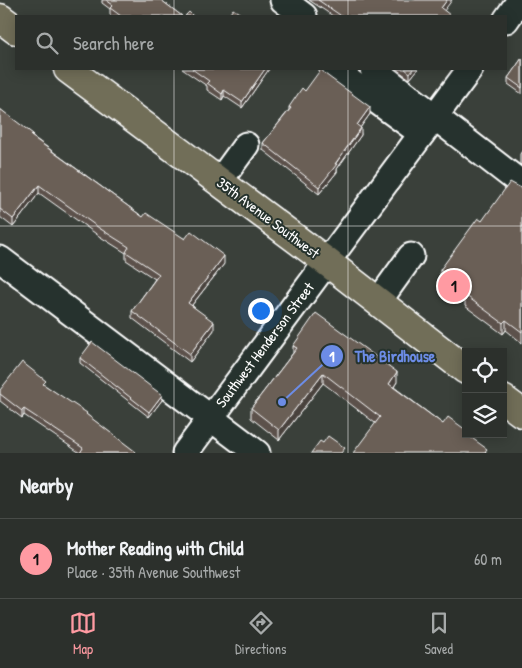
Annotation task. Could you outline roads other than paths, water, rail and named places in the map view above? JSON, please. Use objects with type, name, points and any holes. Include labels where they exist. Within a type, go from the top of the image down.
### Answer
[{"type":"main road","points":[[0,18],[15,29]]},
{"type":"main road","name":"35th Avenue Southwest","points":[[69,70],[326,262],[462,367]]},
{"type":"main road","points":[[507,402],[522,413]]},
{"type":"street","points":[[283,0],[303,15]]},
{"type":"street","points":[[507,19],[520,0]]},
{"type":"street","points":[[334,70],[429,125]]},
{"type":"street","points":[[374,70],[429,125],[478,164],[522,184]]},
{"type":"street","name":"Southwest Henderson Street","points":[[185,453],[469,70]]},
{"type":"street","points":[[220,182],[246,145]]},
{"type":"street","points":[[378,302],[411,256]]},
{"type":"street","points":[[0,259],[257,453]]},
{"type":"place","name":"Mother Reading with Child","points":[[454,286]]},
{"type":"place","name":"The Birdhouse","points":[[282,402]]}]
